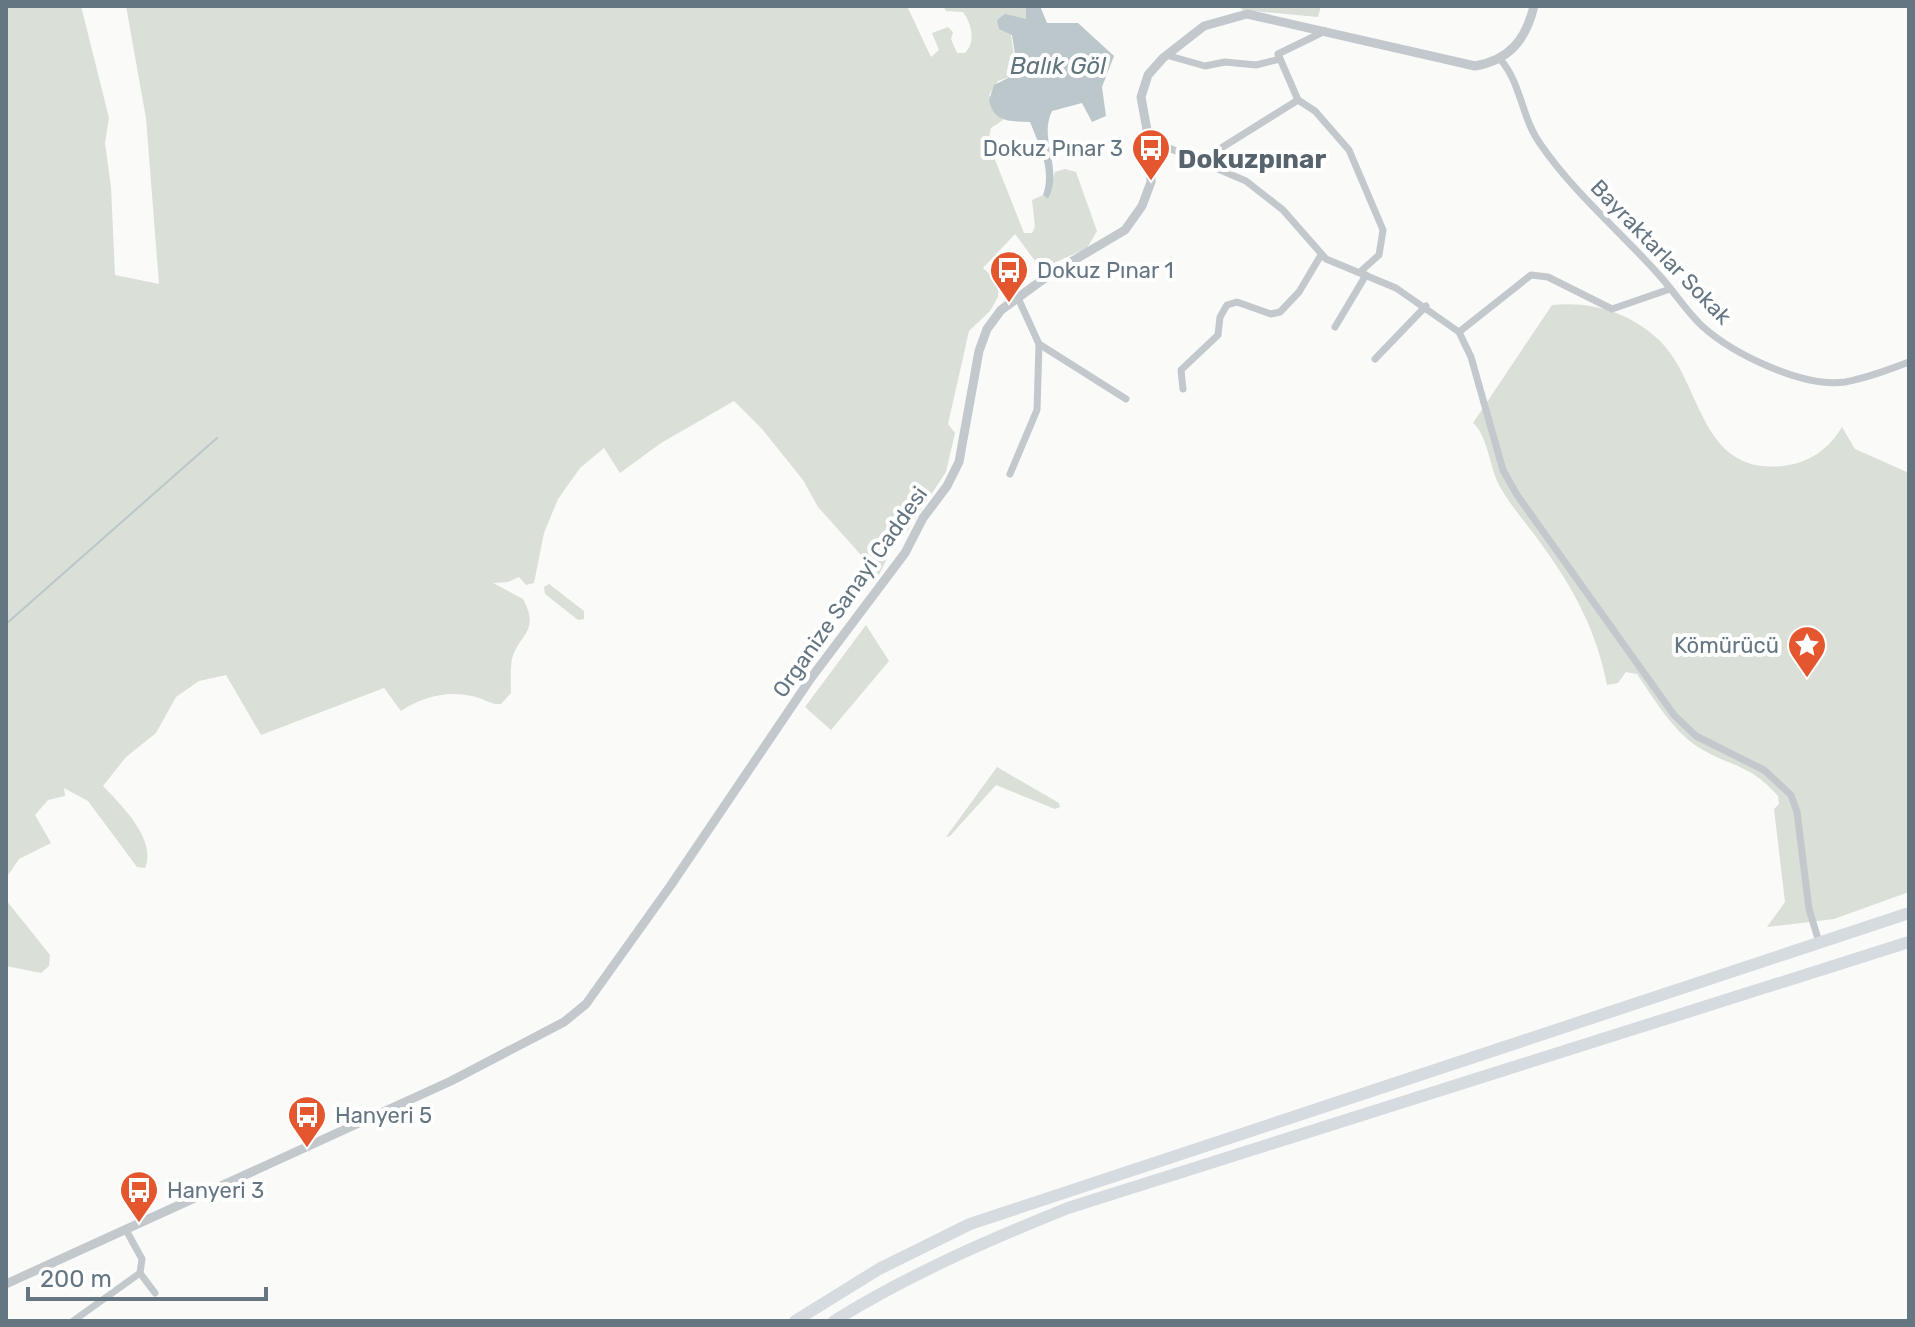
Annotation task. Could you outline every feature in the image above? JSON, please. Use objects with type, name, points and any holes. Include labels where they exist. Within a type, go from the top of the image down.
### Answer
[{"type":"highway","points":[[795,1321],[879,1269],[970,1224],[1909,913]]},
{"type":"highway","points":[[834,1321],[885,1289],[978,1244],[1068,1208],[1909,942]]},
{"type":"street","points":[[1500,59],[1524,36],[1534,6]]},
{"type":"street","name":"Organize Sanayi Caddesi","points":[[6,1284],[451,1081],[564,1022],[586,1004],[664,896],[811,678],[905,553],[923,518],[947,486],[959,462],[979,351],[994,320],[1049,275],[1125,230],[1142,206],[1151,182],[1148,139],[1141,112],[1143,86],[1166,55],[1204,26],[1234,11],[1459,65],[1475,66],[1500,59]]},
{"type":"street","points":[[1325,31],[1278,54],[1298,100],[1315,111],[1349,150],[1383,230],[1379,255],[1363,274],[1335,327]]},
{"type":"street","points":[[1166,55],[1205,66],[1225,62],[1256,65],[1280,59]]},
{"type":"street","name":"Bayraktarlar Sokak","points":[[1500,59],[1517,84],[1524,118],[1539,144],[1594,210],[1703,327],[1762,366],[1820,381],[1843,382],[1909,362]]},
{"type":"street","points":[[1202,160],[1298,100]]},
{"type":"street","points":[[1148,139],[1246,181],[1283,210],[1321,255],[1342,268],[1363,274],[1426,306],[1459,332],[1471,357],[1503,470],[1517,495],[1590,593],[1674,715],[1696,736],[1756,765],[1779,780],[1791,795],[1797,812],[1809,909],[1819,942]]},
{"type":"street","points":[[1183,389],[1181,370],[1218,335],[1220,317],[1227,305],[1237,302],[1271,314],[1280,312],[1299,292],[1321,255]]},
{"type":"street","points":[[1459,332],[1531,275],[1548,277],[1612,309],[1670,289]]},
{"type":"street","points":[[1010,474],[1036,418],[1039,344],[1018,298]]},
{"type":"street","points":[[1375,359],[1426,306]]},
{"type":"street","points":[[1039,344],[1126,399]]},
{"type":"street","points":[[126,1230],[142,1259],[140,1273],[155,1293]]},
{"type":"street","points":[[73,1321],[140,1273]]},
{"type":"shaded area","points":[[6,6],[81,6],[109,118],[105,143],[111,187],[115,275],[159,284],[146,118],[126,6],[907,6],[931,57],[939,50],[932,33],[948,27],[953,32],[951,39],[957,53],[965,53],[971,44],[969,22],[963,12],[946,11],[943,6],[1026,6],[1026,19],[1011,35],[1015,62],[1012,76],[998,81],[989,95],[1003,120],[991,128],[988,142],[1024,233],[1032,233],[1035,227],[1032,200],[1043,195],[1048,199],[1055,172],[1065,169],[1076,172],[1097,231],[1087,248],[1041,269],[1015,234],[983,268],[999,283],[998,297],[990,311],[969,331],[948,424],[955,433],[946,472],[905,534],[897,538],[879,575],[818,507],[803,480],[762,429],[734,401],[661,443],[620,473],[604,448],[580,468],[558,499],[544,533],[534,583],[526,585],[519,577],[493,583],[523,599],[530,619],[512,659],[511,693],[501,704],[466,695],[446,694],[428,698],[401,711],[384,688],[261,735],[226,675],[199,681],[176,697],[156,733],[126,757],[103,786],[142,834],[147,857],[145,868],[137,867],[88,801],[64,788],[65,796],[48,800],[35,815],[51,843],[19,859],[6,878]]},
{"type":"shaded area","points":[[1240,6],[1321,6],[1318,17],[1242,10]]},
{"type":"shaded area","points":[[1552,305],[1581,305],[1609,310],[1648,330],[1673,358],[1706,422],[1718,441],[1734,456],[1755,465],[1783,466],[1801,462],[1817,454],[1842,427],[1855,449],[1909,473],[1909,892],[1834,919],[1767,927],[1785,902],[1774,809],[1779,804],[1778,796],[1758,777],[1689,740],[1664,714],[1637,674],[1626,672],[1618,683],[1607,685],[1583,612],[1554,561],[1499,485],[1482,435],[1473,423]]},
{"type":"shaded area","points":[[549,584],[584,611],[584,619],[578,620],[545,594],[544,587]]},
{"type":"shaded area","points":[[866,625],[889,661],[831,730],[805,707]]},
{"type":"shaded area","points":[[997,767],[1059,803],[1060,807],[1055,809],[996,785],[946,837]]},
{"type":"shaded area","points":[[6,900],[50,955],[49,966],[41,973],[6,966]]},
{"type":"water","name":"Balık Göl","points":[[1026,6],[1040,6],[1047,23],[1078,23],[1114,56],[1102,87],[1106,116],[1092,122],[1082,103],[1052,111],[1048,133],[1053,176],[1048,199],[1043,195],[1046,176],[1043,158],[1030,122],[999,117],[989,100],[994,85],[1012,76],[1015,54],[1012,35],[999,29],[997,20],[1005,14],[1026,19]]},
{"type":"waterway","points":[[6,624],[217,438]]},
{"type":"place","name":"Dokuz Pınar 3","points":[[1151,182]]},
{"type":"place","name":"Dokuz Pınar 1","points":[[1009,304]]},
{"type":"place","name":"Kömürücü","points":[[1807,679]]},
{"type":"place","name":"Hanyeri 5","points":[[307,1149]]},
{"type":"place","name":"Hanyeri 3","points":[[139,1224]]},
{"type":"district","name":"Dokuzpınar","points":[[1252,159]]}]
